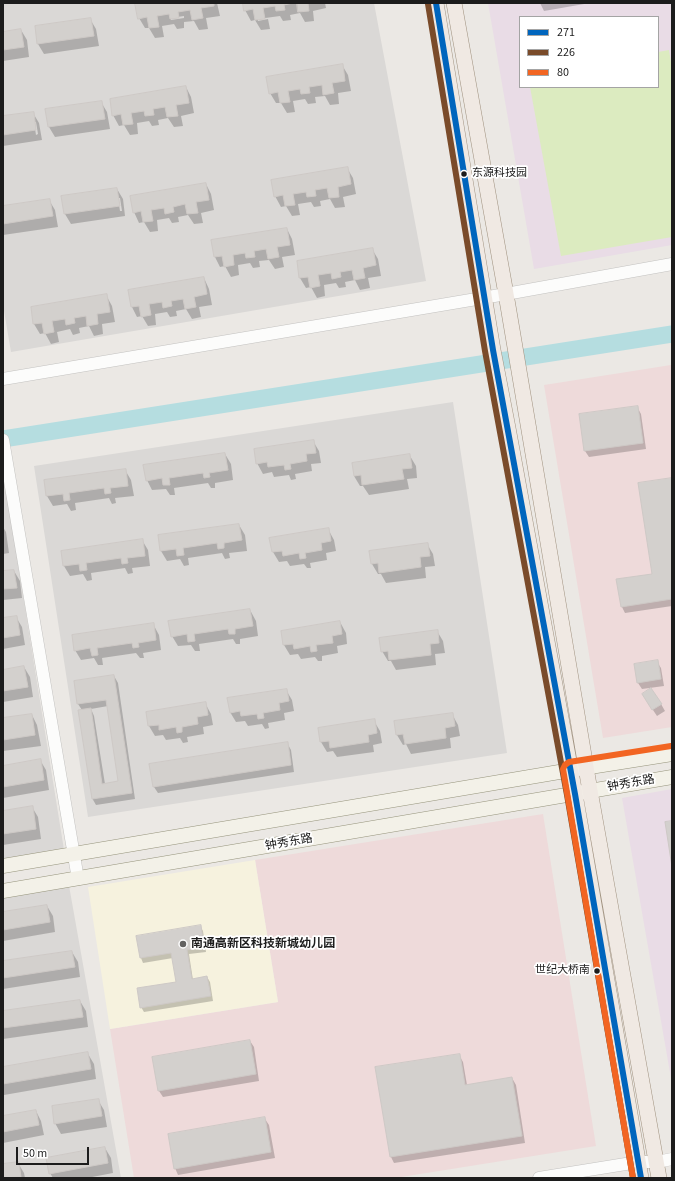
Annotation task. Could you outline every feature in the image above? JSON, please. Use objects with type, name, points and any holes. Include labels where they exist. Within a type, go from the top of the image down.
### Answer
[{"type":"main road","points":[[436,3],[493,350],[571,770],[641,1178]]},
{"type":"main road","points":[[454,3],[520,375],[590,791],[659,1178]]},
{"type":"main road","name":"钟秀东路","points":[[3,866],[586,767],[672,754]]},
{"type":"main road","name":"钟秀东路","points":[[3,892],[672,777]]},
{"type":"street","points":[[3,379],[506,294],[672,264]]},
{"type":"street","points":[[3,440],[78,879]]},
{"type":"street","points":[[539,1178],[638,1162],[657,1162],[672,1159]]},
{"type":"shaded area","points":[[3,3],[374,3],[426,281],[11,352],[3,305]]},
{"type":"shaded area","name":"东源科技园","points":[[488,3],[672,3],[672,245],[534,269]]},
{"type":"shaded area","points":[[671,365],[672,727],[603,738],[544,385]]},
{"type":"shaded area","points":[[453,402],[507,753],[88,817],[34,466]]},
{"type":"shaded area","points":[[3,471],[65,856],[3,866]]},
{"type":"shaded area","points":[[672,789],[672,1084],[622,798]]},
{"type":"shaded area","points":[[543,814],[596,1146],[395,1178],[134,1178],[110,1029],[278,1002],[255,860]]},
{"type":"shaded area","name":"南通高新区科技新城幼儿园","points":[[255,860],[278,1002],[110,1029],[88,887]]},
{"type":"shaded area","points":[[68,880],[121,1178],[3,1178],[3,891]]},
{"type":"green space","name":"东源科技园","points":[[669,50],[672,68],[672,237],[561,256],[530,88],[659,88],[659,52]]},
{"type":"building","points":[[135,3],[214,3],[214,6],[201,8],[203,18],[192,20],[190,10],[178,12],[179,18],[170,19],[169,14],[157,16],[159,27],[149,28],[147,17],[138,19]]},
{"type":"building","points":[[243,3],[293,3],[284,5],[285,10],[276,11],[275,6],[263,8],[265,19],[255,20],[253,9],[244,11]]},
{"type":"building","points":[[297,3],[308,3],[309,11],[298,12]]},
{"type":"building","points":[[91,18],[94,36],[37,44],[35,26]]},
{"type":"building","points":[[21,29],[24,47],[3,50],[3,32]]},
{"type":"building","points":[[343,64],[345,81],[332,83],[334,93],[323,95],[322,85],[309,87],[310,93],[301,94],[300,89],[288,91],[290,102],[280,103],[278,92],[269,94],[266,77]]},
{"type":"building","points":[[186,86],[189,103],[176,105],[178,116],[167,117],[165,107],[153,109],[154,115],[145,116],[144,111],[131,113],[133,124],[123,125],[121,114],[112,116],[110,99]]},
{"type":"building","points":[[102,101],[105,119],[48,127],[45,109]]},
{"type":"building","points":[[34,112],[36,130],[3,135],[3,116]]},
{"type":"building","points":[[348,167],[351,184],[338,187],[339,197],[329,198],[327,188],[315,190],[316,196],[307,197],[306,192],[293,194],[295,205],[285,206],[283,195],[274,197],[271,180]]},
{"type":"building","points":[[206,183],[209,200],[196,202],[198,213],[187,214],[185,204],[173,207],[174,212],[165,214],[164,208],[151,210],[153,221],[143,222],[141,211],[133,213],[130,196]]},
{"type":"building","points":[[117,188],[120,206],[64,214],[61,196]]},
{"type":"building","points":[[50,199],[53,216],[3,224],[3,206]]},
{"type":"building","points":[[287,228],[290,245],[277,247],[279,257],[268,259],[266,249],[254,251],[255,257],[246,258],[245,253],[233,255],[234,265],[224,267],[222,256],[214,257],[211,240]]},
{"type":"building","points":[[373,248],[376,265],[363,268],[365,278],[354,280],[352,270],[340,272],[341,277],[332,279],[331,273],[318,275],[320,286],[310,288],[308,277],[299,278],[297,261]]},
{"type":"building","points":[[204,277],[207,294],[194,297],[196,307],[185,309],[183,299],[171,301],[172,306],[163,308],[162,302],[149,304],[151,315],[141,317],[139,306],[131,307],[128,290]]},
{"type":"building","points":[[107,294],[110,312],[97,314],[98,324],[87,326],[86,316],[74,318],[75,323],[66,325],[65,319],[52,321],[54,332],[44,334],[42,323],[33,324],[31,307]]},
{"type":"building","points":[[638,406],[643,443],[584,451],[579,414]]},
{"type":"building","points":[[314,440],[316,453],[306,454],[307,461],[290,464],[291,469],[285,470],[284,465],[268,467],[267,462],[256,464],[254,449]]},
{"type":"building","points":[[225,453],[228,470],[209,473],[210,477],[204,478],[203,473],[169,478],[170,485],[163,485],[162,478],[146,481],[143,465]]},
{"type":"building","points":[[410,454],[412,468],[402,469],[404,479],[362,485],[361,475],[354,476],[352,463]]},
{"type":"building","points":[[126,469],[128,486],[110,488],[111,493],[105,494],[104,488],[69,493],[70,500],[64,501],[63,494],[46,496],[44,480]]},
{"type":"building","points":[[672,478],[672,599],[621,607],[616,579],[652,574],[638,483]]},
{"type":"building","points":[[239,524],[242,540],[224,543],[224,548],[218,549],[217,543],[183,548],[184,555],[177,556],[176,549],[160,551],[158,535]]},
{"type":"building","points":[[329,528],[331,541],[321,543],[322,550],[305,553],[306,558],[300,559],[299,553],[283,556],[282,551],[272,552],[269,538]]},
{"type":"building","points":[[143,539],[145,556],[127,558],[128,563],[122,564],[121,558],[86,563],[87,570],[80,571],[79,564],[63,566],[61,551]]},
{"type":"building","points":[[428,543],[430,556],[420,557],[421,567],[379,573],[378,563],[371,564],[369,551]]},
{"type":"building","points":[[14,570],[17,588],[3,589],[3,571]]},
{"type":"building","points":[[250,609],[253,626],[235,629],[235,634],[229,634],[228,629],[194,634],[195,641],[188,642],[187,634],[171,637],[168,621]]},
{"type":"building","points":[[17,616],[20,635],[3,638],[3,618]]},
{"type":"building","points":[[340,621],[342,634],[332,636],[333,643],[316,645],[317,651],[311,652],[310,646],[294,649],[293,644],[283,645],[281,631]]},
{"type":"building","points":[[154,623],[156,640],[138,643],[139,647],[133,648],[132,643],[97,648],[98,655],[92,656],[90,648],[74,651],[72,635]]},
{"type":"building","points":[[438,630],[439,643],[430,644],[431,655],[389,660],[388,651],[381,652],[379,638]]},
{"type":"building","points":[[658,660],[661,679],[637,683],[634,664]]},
{"type":"building","points":[[24,666],[28,687],[3,691],[3,670]]},
{"type":"building","points":[[114,675],[132,793],[92,799],[78,710],[91,708],[102,784],[118,781],[106,700],[77,704],[74,681]]},
{"type":"building","points":[[651,688],[662,704],[652,710],[642,694]]},
{"type":"building","points":[[287,689],[289,701],[279,703],[280,710],[263,713],[264,718],[258,719],[257,714],[241,716],[240,711],[230,713],[227,698]]},
{"type":"building","points":[[206,702],[208,715],[197,717],[198,724],[182,727],[182,732],[177,733],[176,727],[159,730],[159,725],[148,726],[146,712]]},
{"type":"building","points":[[453,713],[455,726],[445,728],[446,738],[405,744],[403,734],[396,735],[394,721]]},
{"type":"building","points":[[32,714],[35,735],[3,740],[3,718]]},
{"type":"building","points":[[375,719],[377,733],[368,735],[369,742],[330,748],[329,741],[320,742],[318,728]]},
{"type":"building","points":[[288,742],[291,765],[153,787],[149,764]]},
{"type":"building","points":[[41,759],[44,780],[3,787],[3,766]]},
{"type":"building","points":[[33,806],[36,829],[3,834],[3,811]]},
{"type":"building","points":[[672,821],[672,867],[665,822]]},
{"type":"building","points":[[47,905],[50,922],[3,930],[3,912]]},
{"type":"building","points":[[201,925],[204,947],[187,950],[192,979],[207,976],[211,996],[140,1008],[137,988],[176,982],[171,953],[140,958],[136,936]]},
{"type":"building","points":[[72,951],[75,967],[3,978],[3,961]]},
{"type":"building","points":[[80,1000],[83,1017],[3,1028],[3,1011]]},
{"type":"building","points":[[250,1040],[256,1074],[158,1091],[152,1057]]},
{"type":"building","points":[[88,1052],[91,1069],[3,1084],[3,1067]]},
{"type":"building","points":[[460,1054],[465,1085],[512,1077],[522,1136],[390,1157],[375,1067]]},
{"type":"building","points":[[99,1099],[102,1116],[54,1124],[52,1106]]},
{"type":"building","points":[[36,1110],[39,1125],[3,1132],[3,1116]]},
{"type":"building","points":[[265,1117],[271,1152],[174,1169],[168,1134]]},
{"type":"building","points":[[105,1147],[108,1163],[49,1174],[46,1158]]},
{"type":"building","points":[[19,1162],[21,1177],[3,1178],[3,1164]]},
{"type":"waterway","points":[[3,439],[672,334]]},
{"type":"transit line","name":"271","points":[[436,3],[493,350],[575,794],[641,1178]]},
{"type":"transit line","name":"226","points":[[428,4],[485,351],[567,795],[633,1178]]},
{"type":"transit line","name":"80","points":[[633,1178],[563,769],[569,762],[671,746]]},
{"type":"place","name":"东源科技园","points":[[464,174]]},
{"type":"place","name":"南通高新区科技新城幼儿园","points":[[183,944]]},
{"type":"place","name":"世纪大桥南","points":[[597,971]]}]
